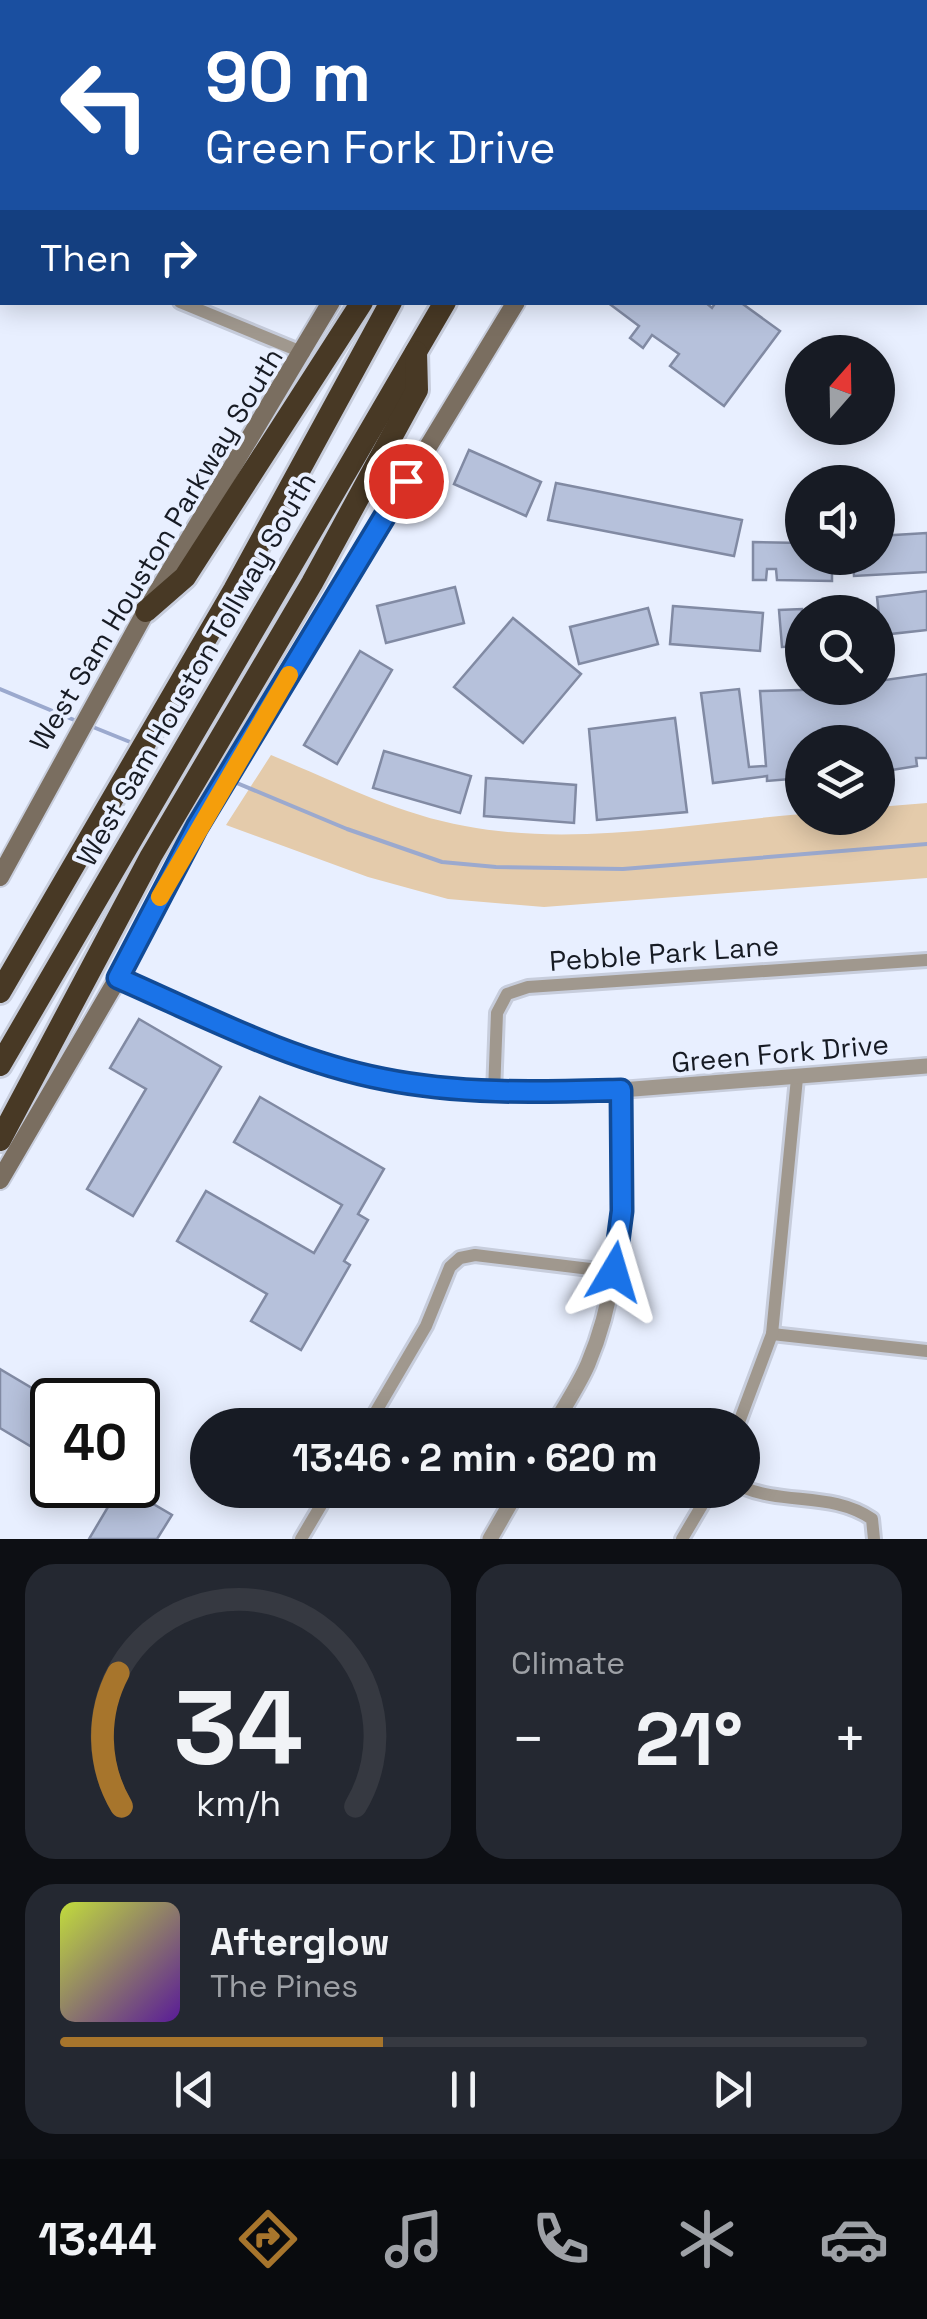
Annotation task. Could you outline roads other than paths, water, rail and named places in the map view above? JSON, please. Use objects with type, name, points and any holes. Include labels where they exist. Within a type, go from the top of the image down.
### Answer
[{"type":"highway","points":[[146,612],[185,577],[360,305]]},
{"type":"highway","name":"West Sam Houston Tollway South","points":[[0,992],[170,699],[389,305]]},
{"type":"highway","name":"West Sam Houston Tollway South","points":[[0,1065],[443,305]]},
{"type":"highway","points":[[0,1140],[178,810],[417,390],[416,352]]},
{"type":"main road","name":"West Sam Houston Parkway South","points":[[0,877],[146,612],[329,305]]},
{"type":"main road","points":[[0,1180],[255,732],[514,305]]},
{"type":"street","points":[[187,305],[304,353]]},
{"type":"street","name":"Pebble Park Lane","points":[[494,1093],[496,1013],[506,994],[528,987],[927,960]]},
{"type":"street","name":"Green Fork Drive","points":[[118,978],[270,1046],[383,1079],[494,1093],[621,1090],[927,1066]]},
{"type":"street","points":[[744,1408],[772,1334],[797,1078]]},
{"type":"street","points":[[563,1408],[588,1364],[614,1272],[622,1211],[621,1090]]},
{"type":"street","points":[[378,1408],[426,1326],[450,1267],[460,1258],[475,1254],[614,1272]]},
{"type":"street","points":[[772,1334],[927,1352]]},
{"type":"street","points":[[760,1494],[850,1504],[872,1519],[874,1539]]},
{"type":"street","points":[[301,1539],[319,1508]]},
{"type":"street","points":[[490,1539],[508,1508]]},
{"type":"street","points":[[682,1539],[700,1508]]},
{"type":"waterway","points":[[0,689],[79,722]]},
{"type":"waterway","points":[[88,725],[135,744]]},
{"type":"waterway","points":[[232,781],[347,829],[442,862],[496,867],[623,869],[927,844]]}]
